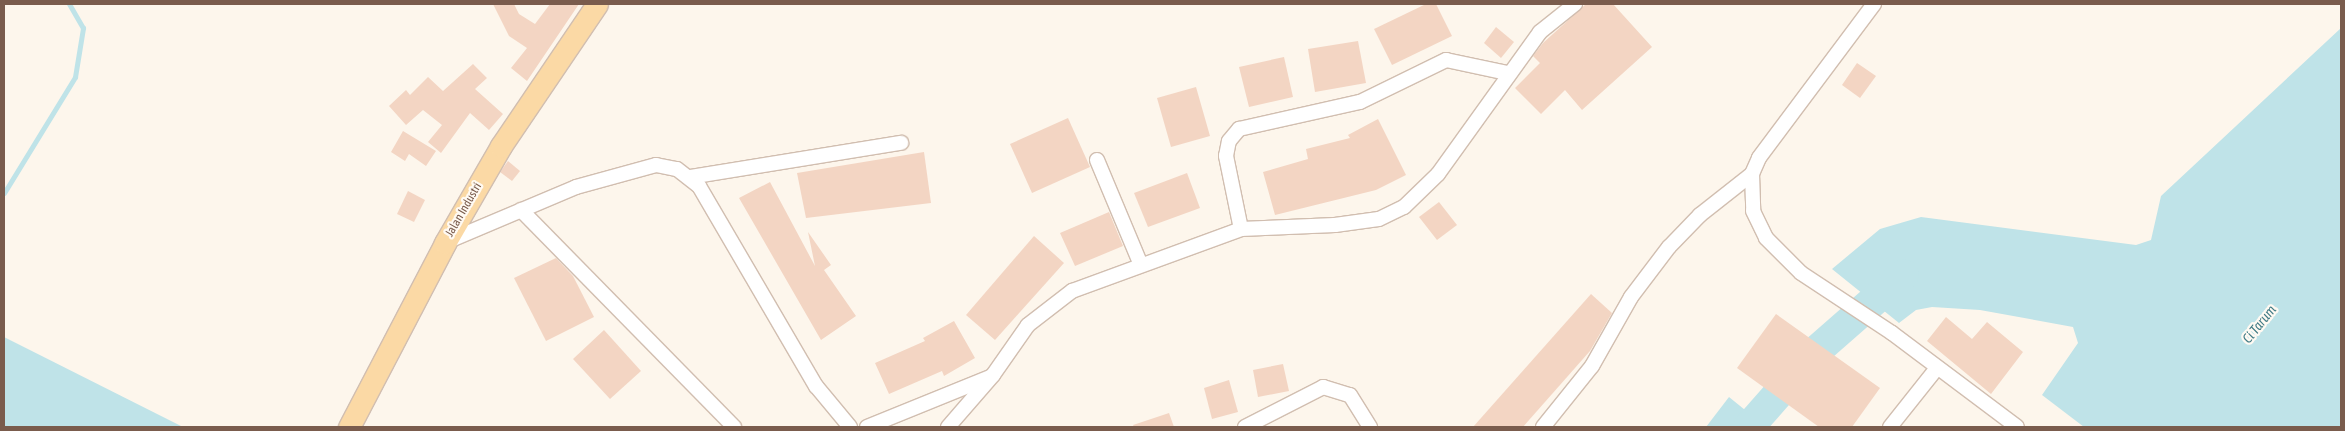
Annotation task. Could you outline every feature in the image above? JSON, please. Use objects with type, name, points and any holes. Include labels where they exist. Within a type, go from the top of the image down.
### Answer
[{"type":"main road","name":"Jalan Industri","points":[[349,427],[445,243],[501,146],[597,4]]},
{"type":"street","points":[[948,427],[993,375],[1042,310],[1072,290],[1140,263],[1241,229],[1335,225],[1379,219],[1404,207],[1444,166],[1507,74],[1540,32],[1575,4]]},
{"type":"street","points":[[1874,4],[1770,140],[1752,174],[1750,193],[1759,227],[1775,250],[1801,273],[1892,333],[2012,424]]},
{"type":"street","points":[[1241,229],[1226,156],[1229,141],[1239,129],[1360,102],[1446,60],[1507,74]]},
{"type":"street","points":[[690,177],[901,143]]},
{"type":"street","points":[[1097,160],[1140,263]]},
{"type":"street","points":[[445,243],[521,210],[639,168],[669,166],[690,177],[707,198],[816,386],[850,427]]},
{"type":"street","points":[[1543,427],[1592,366],[1631,298],[1669,247],[1700,215],[1752,174]]},
{"type":"street","points":[[521,210],[734,427]]},
{"type":"street","points":[[1890,427],[1937,368]]},
{"type":"street","points":[[867,427],[993,375]]},
{"type":"street","points":[[1245,427],[1323,387],[1350,395],[1370,427]]},
{"type":"water","name":"Ci Tarum","points":[[2341,28],[2341,427],[2084,427],[2042,395],[2078,343],[2073,327],[1980,310],[1932,307],[1916,310],[1899,323],[1832,269],[1880,229],[1921,217],[2136,245],[2151,240],[2161,196]]},
{"type":"water","points":[[4,337],[183,427],[4,427]]},
{"type":"water","points":[[1729,397],[1766,427],[1706,427]]},
{"type":"building","points":[[493,4],[514,4],[519,14],[535,24],[550,4],[579,4],[527,81],[511,68],[527,48],[509,36]]},
{"type":"building","points":[[1426,4],[1436,4],[1452,36],[1392,65],[1374,29]]},
{"type":"building","points":[[1586,4],[1613,4],[1652,47],[1582,110],[1565,90],[1541,114],[1515,88],[1540,63],[1533,56],[1543,43]]},
{"type":"building","points":[[1496,27],[1514,42],[1501,58],[1484,43]]},
{"type":"building","points":[[1358,41],[1366,83],[1315,92],[1308,49]]},
{"type":"building","points":[[1284,57],[1293,97],[1249,107],[1239,67]]},
{"type":"building","points":[[1857,63],[1876,76],[1860,98],[1842,85]]},
{"type":"building","points":[[473,64],[487,78],[475,89],[503,114],[489,130],[470,113],[441,153],[428,142],[442,125],[423,110],[406,125],[389,106],[406,90],[410,95],[428,77],[443,91]]},
{"type":"building","points":[[1196,87],[1210,136],[1171,147],[1157,98]]},
{"type":"building","points":[[1068,118],[1090,167],[1032,193],[1010,144]]},
{"type":"building","points":[[1378,119],[1406,175],[1376,190],[1275,215],[1263,172],[1308,159],[1306,149],[1350,138],[1348,135]]},
{"type":"building","points":[[403,131],[436,151],[426,166],[409,154],[405,161],[391,152]]},
{"type":"building","points":[[924,152],[931,203],[806,218],[797,173]]},
{"type":"building","points":[[508,161],[520,171],[512,181],[500,172]]},
{"type":"building","points":[[1187,173],[1200,208],[1148,227],[1134,193]]},
{"type":"building","points":[[770,182],[815,266],[808,232],[831,265],[824,270],[856,316],[821,340],[739,198]]},
{"type":"building","points":[[408,191],[425,200],[414,222],[397,214]]},
{"type":"building","points":[[1439,202],[1457,225],[1437,240],[1419,217]]},
{"type":"building","points":[[1109,212],[1123,246],[1075,266],[1060,233]]},
{"type":"building","points":[[1034,236],[1064,263],[995,340],[966,315]]},
{"type":"building","points":[[556,258],[573,276],[594,317],[546,341],[514,278]]},
{"type":"building","points":[[1591,294],[1612,313],[1590,351],[1523,427],[1473,427]]},
{"type":"building","points":[[1776,314],[1880,388],[1852,427],[1819,427],[1737,368]]},
{"type":"building","points":[[1946,317],[1972,339],[1987,322],[2023,352],[1991,394],[1927,341]]},
{"type":"building","points":[[954,321],[975,358],[944,376],[942,371],[889,394],[875,363],[925,341],[923,338]]},
{"type":"building","points":[[604,330],[641,371],[610,399],[573,359]]},
{"type":"building","points":[[1283,364],[1289,391],[1258,397],[1253,370]]},
{"type":"building","points":[[1229,380],[1238,412],[1212,419],[1204,388]]},
{"type":"building","points":[[1169,413],[1174,427],[1134,427],[1133,425]]},
{"type":"waterway","points":[[4,193],[75,77],[83,28],[69,4]]},
{"type":"waterway","points":[[1748,427],[1814,352],[1903,274]]}]
